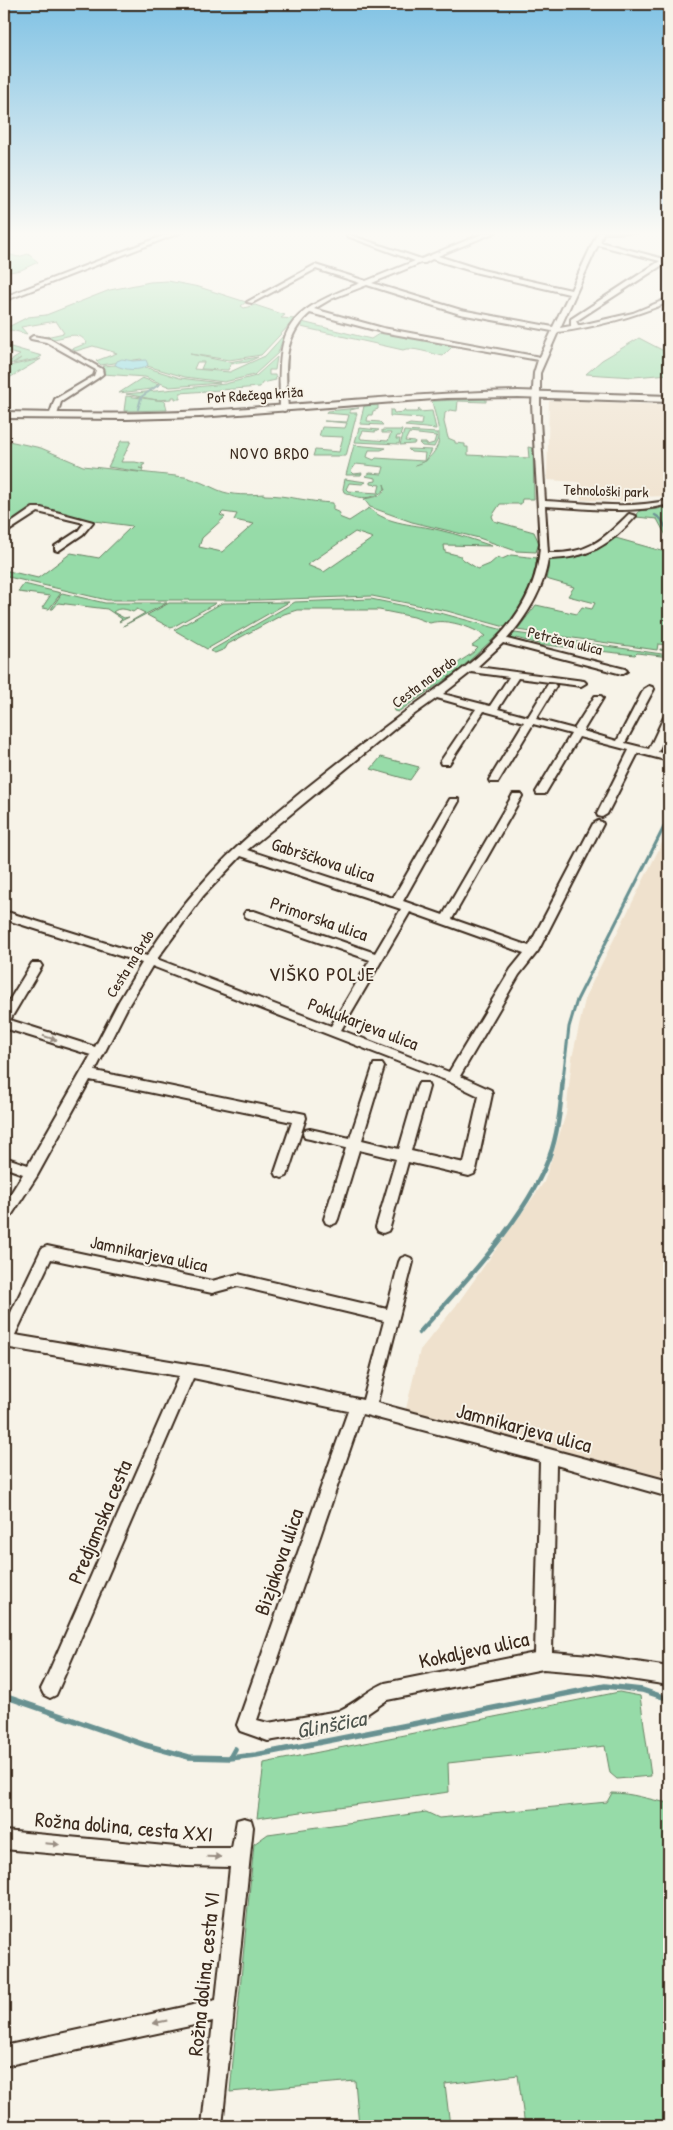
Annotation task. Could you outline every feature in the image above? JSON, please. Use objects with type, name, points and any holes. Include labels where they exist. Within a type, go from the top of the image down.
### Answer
[{"type":"main road","name":"Pot Rdečega križa","points":[[4,415],[173,415],[428,396],[537,395],[669,398]]},
{"type":"street","points":[[284,408],[282,352],[291,331]]},
{"type":"street","points":[[390,331],[542,359]]},
{"type":"street","name":"Cesta na Brdo","points":[[4,1215],[32,1172],[88,1074],[123,1004],[149,961],[196,897],[239,851],[400,720],[437,695],[469,669],[501,640],[529,602],[540,575],[545,537],[541,503],[537,373],[556,331]]},
{"type":"street","points":[[33,338],[48,340],[99,368],[99,374],[96,377],[58,401],[53,416]]},
{"type":"street","name":"Tehnološki park","points":[[541,503],[643,508],[655,507],[669,502]]},
{"type":"street","points":[[4,532],[36,510],[89,522],[88,526],[78,535],[71,537],[58,548]]},
{"type":"street","points":[[544,556],[570,556],[586,552],[601,543],[632,516]]},
{"type":"street","name":"Petrčeva ulica","points":[[501,640],[622,671]]},
{"type":"street","points":[[469,669],[581,683]]},
{"type":"street","points":[[445,762],[513,678]]},
{"type":"street","points":[[494,780],[551,686]]},
{"type":"street","points":[[620,744],[649,689]]},
{"type":"street","points":[[437,695],[669,758]]},
{"type":"street","points":[[541,792],[598,698]]},
{"type":"street","points":[[652,753],[669,717]]},
{"type":"street","points":[[452,1078],[515,972],[532,951],[635,748]]},
{"type":"street","points":[[445,921],[517,796]]},
{"type":"street","points":[[401,905],[454,801]]},
{"type":"street","name":"Gabrščkova ulica","points":[[239,851],[532,951]]},
{"type":"street","name":"Primorska ulica","points":[[334,1032],[376,958],[401,905]]},
{"type":"street","name":"Poklukarjeva ulica","points":[[4,914],[149,961],[452,1078],[486,1094],[469,1170],[310,1134]]},
{"type":"street","name":"Primorska ulica","points":[[250,914],[376,958]]},
{"type":"street","points":[[4,1019],[36,966]]},
{"type":"street","points":[[4,1023],[98,1053]]},
{"type":"street","name":"Poklukarjeva ulica","points":[[331,1218],[378,1067]]},
{"type":"street","points":[[88,1074],[300,1118],[282,1172]]},
{"type":"street","points":[[383,1227],[423,1087]]},
{"type":"street","points":[[4,1162],[32,1172]]},
{"type":"street","name":"Jamnikarjeva ulica","points":[[392,1317],[238,1280],[212,1287],[47,1252],[5,1340],[189,1371],[363,1407],[669,1489]]},
{"type":"street","points":[[363,1407],[392,1317],[406,1262]]},
{"type":"street","name":"Predjamska cesta","points":[[50,1690],[189,1371]]},
{"type":"street","name":"Bizjakova ulica","points":[[253,1728],[246,1725],[363,1407]]},
{"type":"street","name":"Kokaljeva ulica","points":[[253,1728],[268,1732],[338,1720],[352,1714],[385,1692],[543,1660],[548,1456]]},
{"type":"street","points":[[543,1660],[591,1664],[669,1676]]},
{"type":"street","name":"Rožna dolina, cesta VI","points":[[212,2126],[244,1827]]},
{"type":"street","name":"Rožna dolina, cesta XXI","points":[[4,1840],[187,1857],[241,1858]]},
{"type":"street","points":[[4,2056],[225,2008]]},
{"type":"shaded area","points":[[549,401],[669,405],[669,496],[635,497],[633,501],[581,500],[579,482],[547,480]]},
{"type":"shaded area","points":[[669,829],[669,1479],[406,1409],[420,1350],[455,1307],[544,1182],[566,1114],[572,1058],[586,995]]},
{"type":"green space","points":[[63,331],[283,331],[261,355],[229,360],[190,354],[229,362],[258,357],[248,362],[231,364],[228,370],[201,369],[204,362],[197,362],[194,369],[230,372],[265,356],[284,335],[278,353],[254,375],[224,382],[185,377],[147,366],[141,359],[101,365],[96,361],[117,353],[93,346],[76,351],[72,349],[87,343],[80,336],[75,335],[53,339],[41,338],[64,333]]},
{"type":"green space","points":[[321,331],[340,331],[371,339],[382,332],[453,346],[443,356],[416,350],[403,350]]},
{"type":"green space","points":[[639,338],[662,350],[669,347],[669,374],[634,377],[586,374],[602,360]]},
{"type":"green space","points":[[4,345],[42,356],[37,359],[13,364],[21,358],[11,364],[4,365],[20,355],[4,351]]},
{"type":"green space","points":[[277,357],[275,370],[269,370],[269,375],[275,375],[276,380],[262,383],[260,387],[180,393],[180,399],[172,397],[172,399],[157,400],[126,394],[225,384],[256,376]]},
{"type":"green space","points":[[41,359],[4,381],[4,373],[7,371],[4,369],[9,366]]},
{"type":"green space","points":[[115,365],[134,369],[145,367],[180,378],[220,383],[170,387],[145,377],[103,374],[105,370],[103,366]]},
{"type":"green space","points":[[142,378],[159,384],[152,389],[119,393]]},
{"type":"green space","points":[[126,396],[165,401],[167,410],[124,411]]},
{"type":"green space","points":[[486,399],[486,402],[458,401],[457,411],[450,410],[445,413],[444,422],[448,438],[455,441],[455,443],[465,444],[465,447],[468,447],[468,455],[529,458],[528,447],[533,448],[534,499],[522,499],[521,504],[500,504],[492,516],[494,521],[534,532],[539,543],[536,552],[516,551],[479,538],[412,522],[370,507],[364,499],[379,496],[386,490],[384,484],[385,489],[381,493],[371,497],[354,496],[344,492],[345,479],[366,482],[362,484],[349,483],[346,489],[348,491],[378,493],[380,485],[370,484],[370,482],[376,481],[376,478],[365,476],[370,473],[382,474],[384,467],[356,464],[351,471],[354,474],[362,473],[361,475],[346,475],[354,445],[386,448],[369,450],[367,457],[374,460],[376,458],[424,461],[425,453],[411,452],[408,449],[432,450],[427,459],[435,451],[439,437],[432,401]]},
{"type":"green space","points":[[378,405],[378,409],[373,411],[372,415],[368,415],[367,421],[380,422],[383,425],[360,424],[364,406]]},
{"type":"green space","points":[[359,408],[350,410],[350,413],[357,413],[346,456],[313,456],[315,450],[339,452],[343,437],[319,436],[322,427],[345,428],[347,423],[324,421],[347,422],[349,415],[326,413],[327,411]]},
{"type":"green space","points":[[419,409],[419,412],[432,411],[436,429],[405,426],[410,424],[421,425],[422,418],[390,416],[390,410],[393,410],[394,413],[404,412],[404,410],[405,412],[418,412]]},
{"type":"green space","points":[[359,428],[379,430],[375,432],[363,431],[361,439],[388,441],[391,433],[382,433],[382,430],[402,430],[400,436],[397,436],[396,439],[400,439],[399,444],[355,442]]},
{"type":"green space","points":[[404,431],[437,433],[438,439],[434,447],[422,446],[419,443],[426,443],[427,445],[434,443],[436,436],[409,433],[405,441],[415,442],[414,444],[400,445]]},
{"type":"green space","points":[[4,440],[41,448],[83,466],[185,477],[223,492],[234,494],[264,494],[333,503],[333,510],[340,513],[339,517],[349,521],[369,508],[376,514],[393,521],[466,537],[492,546],[444,545],[445,552],[461,556],[461,558],[478,569],[490,564],[498,557],[502,559],[511,555],[537,558],[533,577],[526,595],[505,627],[447,611],[372,596],[258,600],[107,600],[4,576],[4,570],[38,578],[71,553],[99,558],[132,526],[87,520],[39,507],[4,531]],"holes":[[[223,512],[237,514],[234,520],[254,524],[222,552],[199,547],[202,538],[225,517],[220,515]],[[355,532],[373,538],[324,572],[307,565]]]},
{"type":"green space","points":[[121,441],[131,441],[121,462],[145,464],[142,466],[142,472],[108,467]]},
{"type":"green space","points":[[669,505],[669,541],[657,519],[636,517],[639,511],[658,509]]},
{"type":"green space","points":[[612,537],[669,553],[669,652],[660,650],[668,650],[668,645],[658,644],[657,650],[517,630],[536,605],[577,614],[582,607],[592,609],[595,603],[568,596],[574,587],[546,579],[550,560],[581,556],[596,549]]},
{"type":"green space","points":[[24,584],[61,593],[49,609],[42,608],[50,596],[18,592]]},
{"type":"green space","points":[[62,593],[105,603],[167,603],[123,626],[145,613],[137,609],[133,612],[118,609],[113,612],[124,618],[129,617],[119,622],[122,619],[107,609],[58,603],[51,609]]},
{"type":"green space","points":[[371,599],[444,614],[503,630],[458,671],[398,712],[394,711],[393,707],[400,708],[413,696],[418,697],[424,693],[456,664],[475,651],[478,648],[472,646],[485,636],[459,624],[430,623],[414,617],[379,610],[297,610],[284,614],[228,644],[225,649],[215,653],[210,651],[295,602]]},
{"type":"green space","points":[[289,602],[207,649],[174,630],[222,603]]},
{"type":"green space","points":[[169,603],[216,603],[171,628],[147,615]]},
{"type":"green space","points":[[515,633],[669,655],[669,657],[546,645],[539,646],[539,644],[516,638],[513,641],[510,638]]},
{"type":"green space","points":[[381,757],[419,767],[410,780],[371,769]]},
{"type":"green space","points":[[619,1692],[640,1696],[651,1776],[617,1779],[610,1773],[605,1746],[448,1763],[449,1792],[257,1818],[264,1763]]},
{"type":"green space","points":[[612,1793],[634,1795],[669,1803],[669,2126],[525,2126],[518,2075],[445,2084],[450,2126],[359,2126],[355,2081],[230,2092],[254,1844],[268,1834],[426,1812],[439,1818],[607,1802]]},
{"type":"water","points":[[122,359],[133,361],[146,360],[148,365],[141,369],[132,370],[115,365],[117,361]]},
{"type":"waterway","points":[[141,397],[160,384]]},
{"type":"waterway","points":[[138,409],[141,398]]},
{"type":"waterway","points":[[655,515],[661,519],[669,533]]},
{"type":"waterway","points":[[563,1079],[569,1027],[577,1000],[669,817]]},
{"type":"waterway","points":[[419,1333],[475,1270],[513,1222],[529,1197],[552,1149],[558,1123],[563,1078]]},
{"type":"waterway","name":"Glinščica","points":[[230,1758],[256,1755],[605,1686],[642,1690],[669,1699]]},
{"type":"waterway","name":"Glinščica","points":[[4,1696],[145,1745],[189,1757],[230,1758]]},
{"type":"waterway","name":"Glinščica","points":[[230,1758],[235,1749]]},
{"type":"district","name":"NOVO BRDO","points":[[270,453]]},
{"type":"district","name":"VIŠKO POLJE","points":[[322,974]]}]
